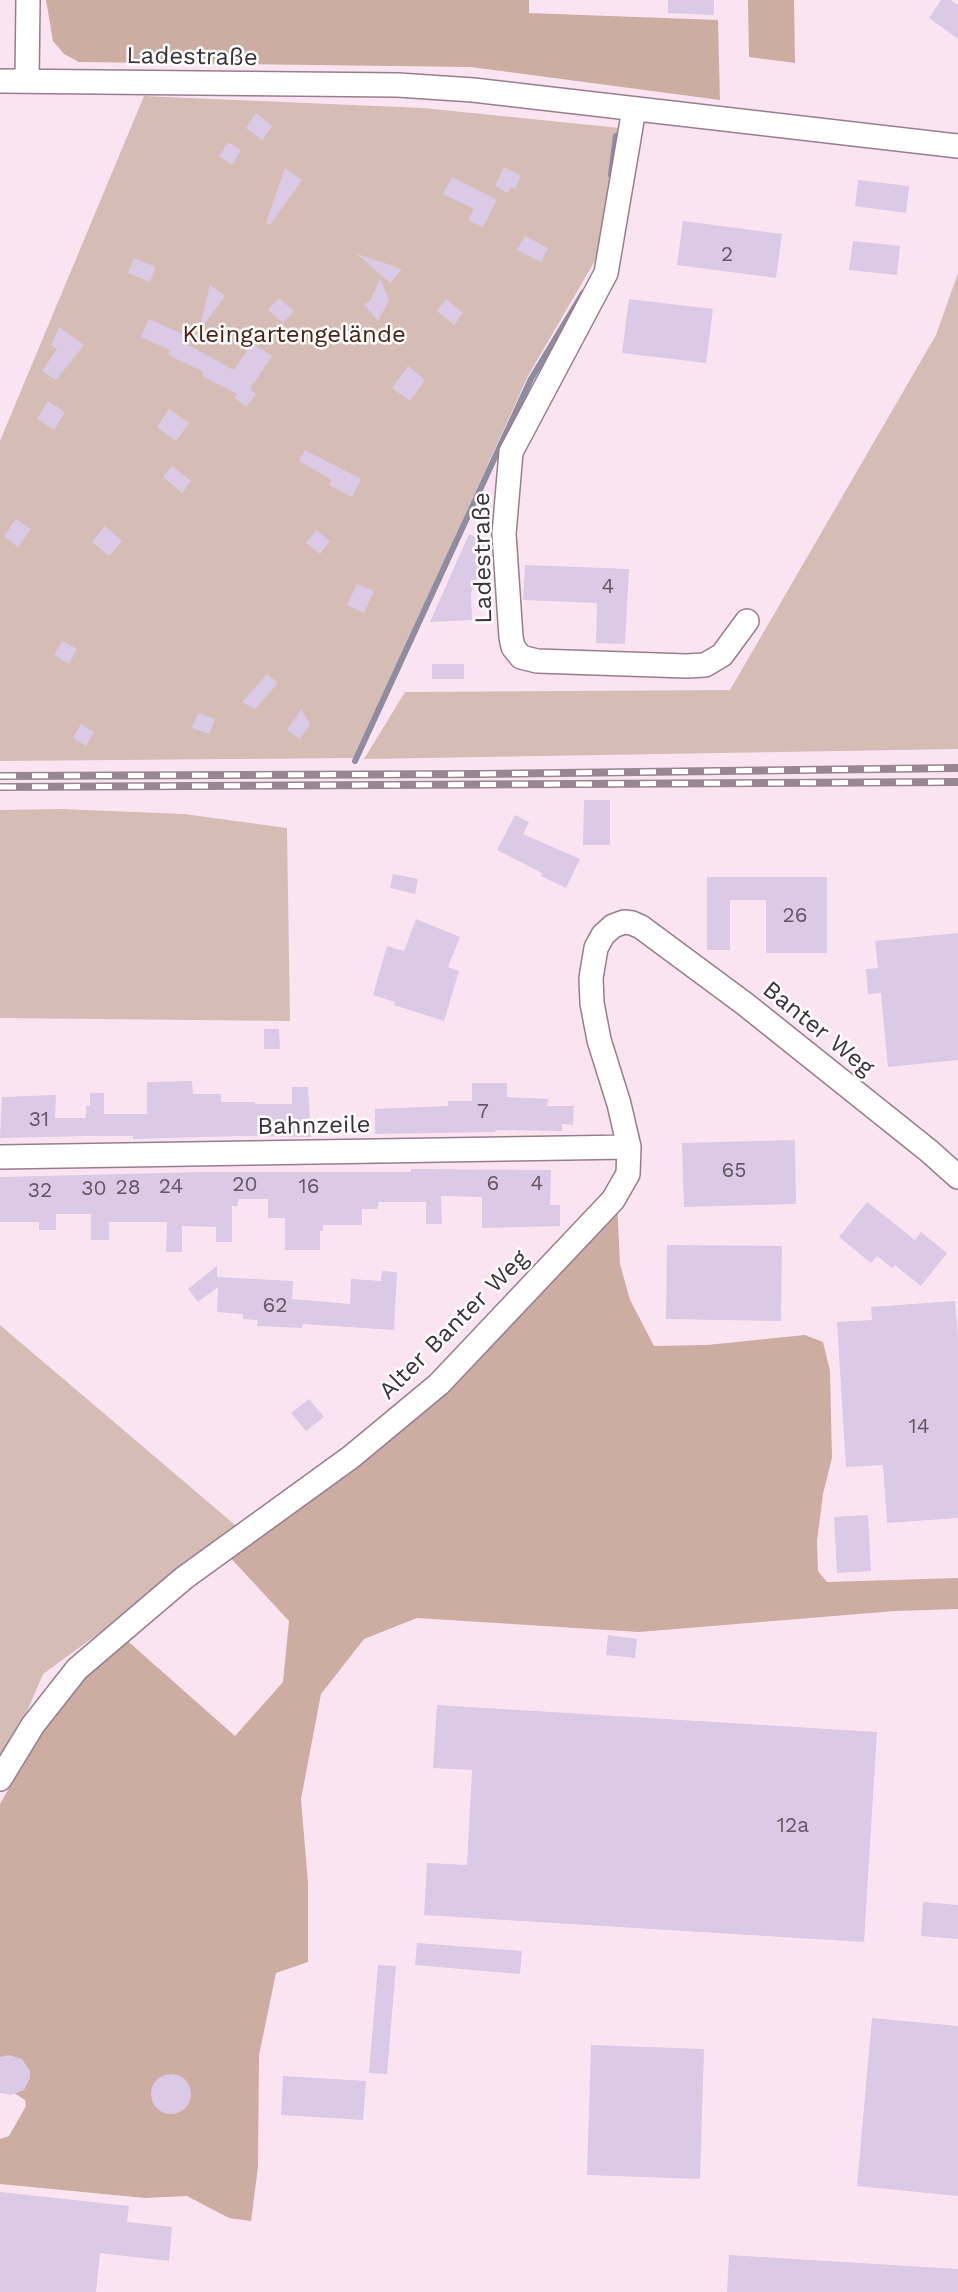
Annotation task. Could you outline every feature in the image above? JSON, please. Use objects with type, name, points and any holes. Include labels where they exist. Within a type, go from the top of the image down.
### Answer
[{"type":"street","points":[[27,81],[29,0]]},
{"type":"street","name":"Ladestraße","points":[[0,81],[398,85],[473,90],[958,146]]},
{"type":"street","name":"Ladestraße","points":[[634,109],[606,273],[511,452],[504,534],[510,636],[513,647],[521,657],[537,662],[705,665],[722,655],[747,621]]},
{"type":"street","name":"Alter Banter Weg","points":[[0,1779],[33,1725],[77,1669],[184,1578],[351,1457],[439,1384],[613,1200],[628,1174],[629,1147],[599,1040],[592,1003],[591,978],[596,948],[603,935],[613,926],[624,922],[641,927]]},
{"type":"street","name":"Banter Weg","points":[[641,927],[745,1004],[958,1177]]},
{"type":"street","name":"Bahnzeile","points":[[0,1157],[629,1147]]},
{"type":"green space","name":"Kleingartengelände","points":[[144,96],[423,108],[620,128],[596,259],[528,376],[355,758],[0,761],[0,441]]},
{"type":"green space","points":[[958,273],[958,749],[364,759],[405,692],[730,690],[936,335]]},
{"type":"green space","points":[[62,809],[184,814],[287,828],[290,1021],[0,1018],[0,810]]},
{"type":"green space","points":[[0,1325],[241,1530],[43,1674],[11,1749],[0,1766]]},
{"type":"shaded area","points":[[46,0],[529,0],[529,13],[718,20],[720,100],[471,67],[79,62],[64,54],[53,41]]},
{"type":"shaded area","points":[[748,0],[794,0],[795,63],[749,57]]},
{"type":"shaded area","points":[[617,1200],[620,1264],[630,1300],[654,1346],[707,1345],[805,1335],[823,1342],[830,1371],[832,1458],[823,1494],[817,1541],[818,1571],[827,1582],[958,1578],[958,1609],[895,1611],[639,1632],[417,1618],[364,1639],[321,1694],[301,1799],[308,1883],[308,1962],[276,1973],[259,2055],[258,2167],[251,2221],[229,2218],[187,2196],[145,2198],[0,2184],[0,2139],[9,2136],[26,2106],[25,2100],[0,2084],[0,1804],[39,1736],[99,1658],[122,1636],[235,1736],[283,1682],[289,1621],[226,1553],[433,1400]]},
{"type":"building","points":[[668,0],[714,0],[714,15],[668,13]]},
{"type":"building","points":[[941,0],[951,0],[958,5],[958,39],[929,18]]},
{"type":"building","points":[[256,113],[272,126],[262,140],[246,128]]},
{"type":"building","points":[[228,142],[241,150],[232,165],[219,156]]},
{"type":"building","points":[[504,167],[521,176],[515,189],[511,187],[508,193],[495,186]]},
{"type":"building","points":[[285,168],[302,180],[270,225],[266,223]]},
{"type":"building","points":[[452,177],[497,200],[483,227],[468,220],[474,209],[443,194]]},
{"type":"building","points":[[858,180],[909,186],[906,213],[855,206]]},
{"type":"building","points":[[683,221],[782,234],[776,278],[677,265]]},
{"type":"building","points":[[525,236],[548,248],[541,262],[517,250]]},
{"type":"building","points":[[853,241],[900,246],[897,275],[849,270]]},
{"type":"building","points":[[357,254],[402,269],[390,283]]},
{"type":"building","points":[[134,258],[156,267],[150,282],[128,273]]},
{"type":"building","points":[[380,278],[389,300],[378,321],[364,304],[370,301]]},
{"type":"building","points":[[210,285],[225,296],[199,330]]},
{"type":"building","points":[[279,298],[294,311],[283,323],[268,310]]},
{"type":"building","points":[[446,299],[463,313],[454,325],[437,311]]},
{"type":"building","points":[[629,299],[713,309],[706,363],[622,353]]},
{"type":"building","points":[[149,319],[191,338],[188,345],[234,370],[252,343],[272,356],[250,389],[256,394],[246,407],[234,397],[237,394],[202,376],[204,372],[168,355],[170,350],[141,337]]},
{"type":"building","points":[[59,327],[84,345],[56,380],[42,371],[57,349],[51,345]]},
{"type":"building","points":[[408,366],[425,380],[410,401],[392,388]]},
{"type":"building","points":[[48,401],[65,412],[54,430],[37,419]]},
{"type":"building","points":[[169,409],[189,423],[176,441],[157,427]]},
{"type":"building","points":[[305,450],[361,479],[352,497],[329,485],[332,480],[299,461]]},
{"type":"building","points":[[172,466],[191,481],[182,493],[163,477]]},
{"type":"building","points":[[16,519],[31,529],[18,547],[4,536]]},
{"type":"building","points":[[105,526],[122,541],[109,556],[92,542]]},
{"type":"building","points":[[316,530],[330,541],[320,554],[306,543]]},
{"type":"building","points":[[469,534],[491,544],[471,593],[472,620],[430,622]]},
{"type":"building","points":[[525,565],[629,569],[625,644],[596,643],[597,603],[523,600]]},
{"type":"building","points":[[357,584],[374,591],[364,613],[347,605]]},
{"type":"building","points":[[62,641],[77,649],[69,664],[54,655]]},
{"type":"building","points":[[432,664],[464,664],[464,679],[432,679]]},
{"type":"building","points":[[267,674],[278,683],[255,709],[242,702]]},
{"type":"building","points":[[301,709],[310,724],[300,739],[287,730]]},
{"type":"building","points":[[198,713],[215,719],[209,734],[192,728]]},
{"type":"building","points":[[81,724],[94,732],[86,746],[73,738]]},
{"type":"building","points":[[584,800],[610,800],[610,845],[583,845]]},
{"type":"building","points":[[515,815],[529,822],[523,834],[580,859],[566,888],[497,850]]},
{"type":"building","points":[[393,874],[418,879],[415,894],[390,888]]},
{"type":"building","points":[[707,877],[827,877],[827,953],[766,953],[766,900],[730,900],[730,950],[707,950]]},
{"type":"building","points":[[416,919],[460,937],[448,967],[459,971],[444,1021],[394,1005],[395,1002],[373,995],[387,946],[404,951]]},
{"type":"building","points":[[958,933],[958,1060],[888,1067],[881,993],[868,994],[866,969],[878,968],[875,941]]},
{"type":"building","points":[[264,1029],[279,1029],[280,1049],[264,1049]]},
{"type":"building","points":[[192,1081],[193,1094],[221,1094],[221,1102],[255,1104],[292,1104],[292,1087],[308,1087],[311,1137],[0,1138],[2,1097],[56,1095],[55,1118],[86,1118],[90,1093],[104,1093],[104,1114],[147,1114],[147,1082]]},
{"type":"building","points":[[472,1083],[507,1083],[507,1097],[549,1099],[546,1106],[574,1106],[573,1125],[562,1124],[562,1131],[375,1134],[375,1109],[448,1106],[448,1101],[472,1101]]},
{"type":"building","points":[[795,1140],[796,1204],[684,1207],[682,1143]]},
{"type":"building","points":[[411,1169],[551,1170],[550,1205],[560,1205],[560,1226],[482,1228],[482,1197],[441,1196],[442,1224],[426,1224],[426,1202],[378,1202],[378,1209],[362,1209],[362,1225],[323,1225],[323,1231],[320,1231],[320,1250],[285,1250],[285,1218],[268,1218],[268,1199],[238,1199],[238,1206],[232,1206],[232,1242],[216,1242],[216,1227],[182,1226],[182,1252],[166,1252],[167,1222],[109,1222],[109,1240],[91,1240],[91,1214],[56,1214],[56,1230],[39,1230],[39,1222],[0,1222],[0,1177],[203,1172],[411,1172]]},
{"type":"building","points":[[867,1202],[915,1240],[921,1232],[947,1253],[921,1286],[895,1265],[892,1268],[877,1256],[871,1263],[839,1237]]},
{"type":"building","points":[[667,1245],[782,1246],[781,1321],[666,1319]]},
{"type":"building","points":[[217,1266],[217,1277],[293,1281],[292,1299],[350,1304],[351,1279],[381,1281],[382,1271],[397,1272],[394,1330],[303,1324],[302,1328],[257,1326],[258,1320],[243,1319],[243,1314],[217,1312],[218,1287],[198,1302],[188,1289]]},
{"type":"building","points":[[955,1301],[958,1336],[958,1518],[887,1523],[883,1465],[846,1467],[837,1322],[872,1320],[871,1307]]},
{"type":"building","points":[[309,1399],[324,1417],[306,1431],[291,1413]]},
{"type":"building","points":[[868,1515],[871,1571],[837,1573],[834,1517]]},
{"type":"building","points":[[608,1635],[637,1639],[635,1658],[606,1655]]},
{"type":"building","points":[[437,1705],[877,1732],[864,1942],[424,1915],[427,1863],[467,1865],[472,1770],[433,1768]]},
{"type":"building","points":[[923,1902],[958,1905],[958,1939],[921,1936]]},
{"type":"building","points":[[417,1943],[522,1951],[520,1974],[415,1965]]},
{"type":"building","points":[[378,1965],[396,1966],[387,2074],[369,2073]]},
{"type":"building","points":[[872,2018],[958,2026],[958,2196],[857,2186]]},
{"type":"building","points":[[591,2045],[704,2049],[700,2179],[587,2175]]},
{"type":"building","points":[[9,2055],[22,2059],[30,2071],[30,2078],[24,2090],[11,2095],[0,2093],[0,2057]]},
{"type":"building","points":[[171,2074],[185,2080],[191,2094],[185,2108],[171,2114],[157,2108],[151,2094],[157,2080]]},
{"type":"building","points":[[283,2076],[366,2081],[363,2120],[281,2115]]},
{"type":"building","points":[[0,2192],[129,2206],[127,2222],[172,2227],[169,2261],[100,2253],[96,2292],[0,2292]]},
{"type":"building","points":[[729,2255],[958,2269],[958,2292],[727,2292]]},
{"type":"waterway","points":[[611,175],[616,136]]},
{"type":"waterway","points":[[355,761],[531,379],[583,293]]},
{"type":"railway","points":[[0,776],[958,768]]},
{"type":"railway","points":[[0,787],[958,782]]}]
